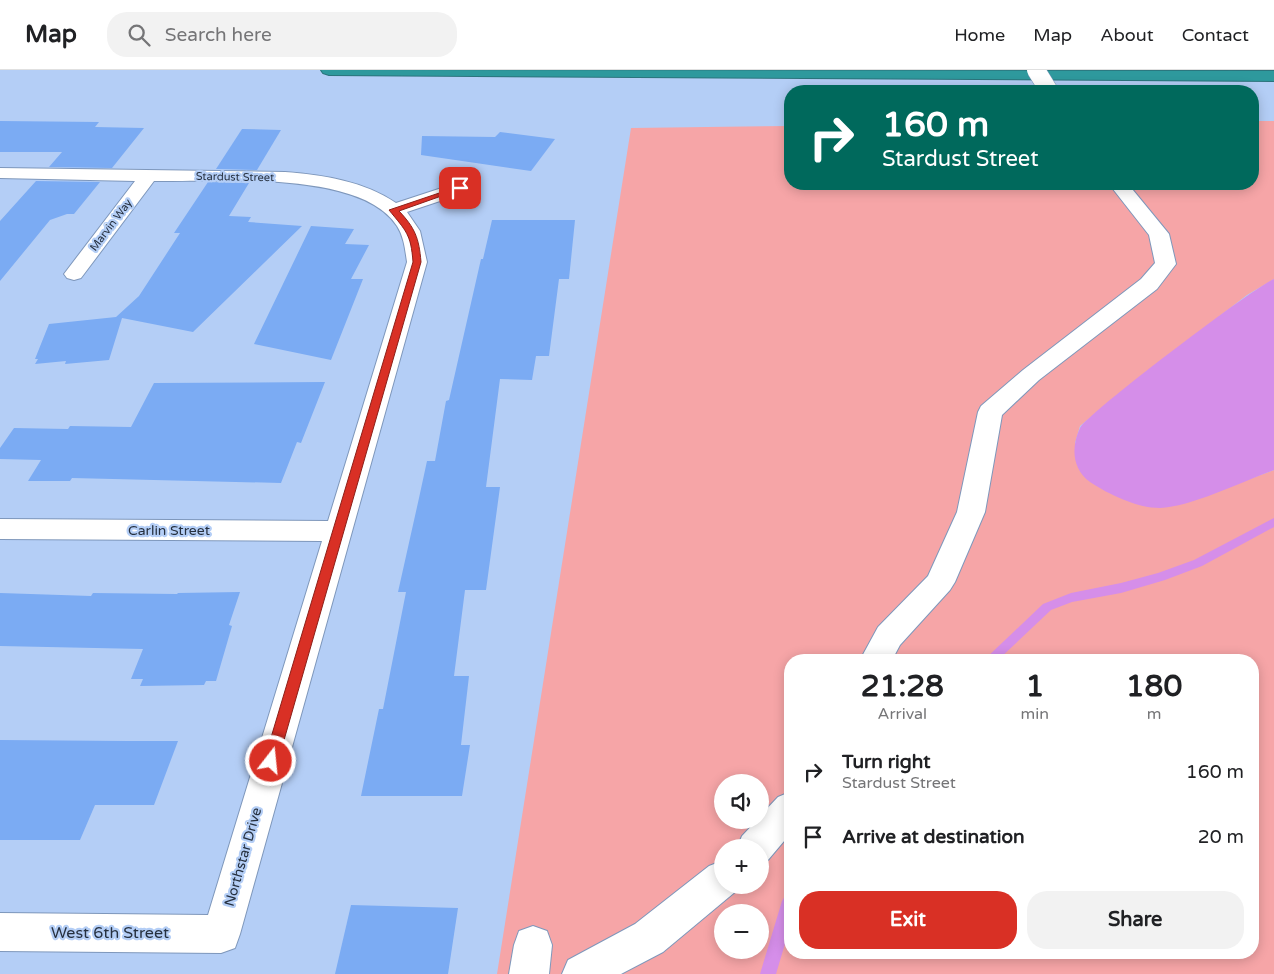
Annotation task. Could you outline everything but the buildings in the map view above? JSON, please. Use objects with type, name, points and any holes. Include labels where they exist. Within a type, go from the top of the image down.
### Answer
[{"type":"highway","points":[[329,70],[1274,76]]},
{"type":"street","points":[[1036,70],[1045,85]]},
{"type":"street","name":"Stardust Street","points":[[0,174],[275,177],[325,182],[352,189],[374,198],[393,210]]},
{"type":"street","name":"Marvin Way","points":[[74,274],[148,176]]},
{"type":"street","points":[[393,210],[460,188]]},
{"type":"street","points":[[879,654],[889,636],[940,582],[970,512],[990,412],[1031,375],[1149,284],[1166,264],[1159,234],[1123,190]]},
{"type":"street","name":"Northstar Drive","points":[[221,934],[417,262],[416,242],[408,225],[393,210]]},
{"type":"street","name":"Carlin Street","points":[[0,529],[339,532]]},
{"type":"street","points":[[763,839],[784,815]]},
{"type":"street","points":[[582,974],[649,938],[714,885]]},
{"type":"street","name":"West 6th Street","points":[[0,932],[221,934]]},
{"type":"shaded area","points":[[1259,121],[1274,121],[1274,279],[1247,295],[1122,391],[1080,426],[1075,443],[1185,503],[1274,470],[1274,974],[497,974],[631,128],[784,126],[784,190],[1259,190]]},
{"type":"shaded area","points":[[1274,279],[1274,470],[1217,493],[1172,507],[1160,508],[1142,506],[1114,496],[1084,477],[1077,464],[1074,450],[1080,428],[1089,418],[1172,351],[1237,303]]},
{"type":"waterway","points":[[996,654],[1047,607],[1071,598],[1121,588],[1161,577],[1198,563],[1274,522]]},
{"type":"waterway","points":[[768,974],[784,921]]},
{"type":"route","points":[[271,761],[417,262],[416,242],[408,225],[393,210],[460,188]]}]
